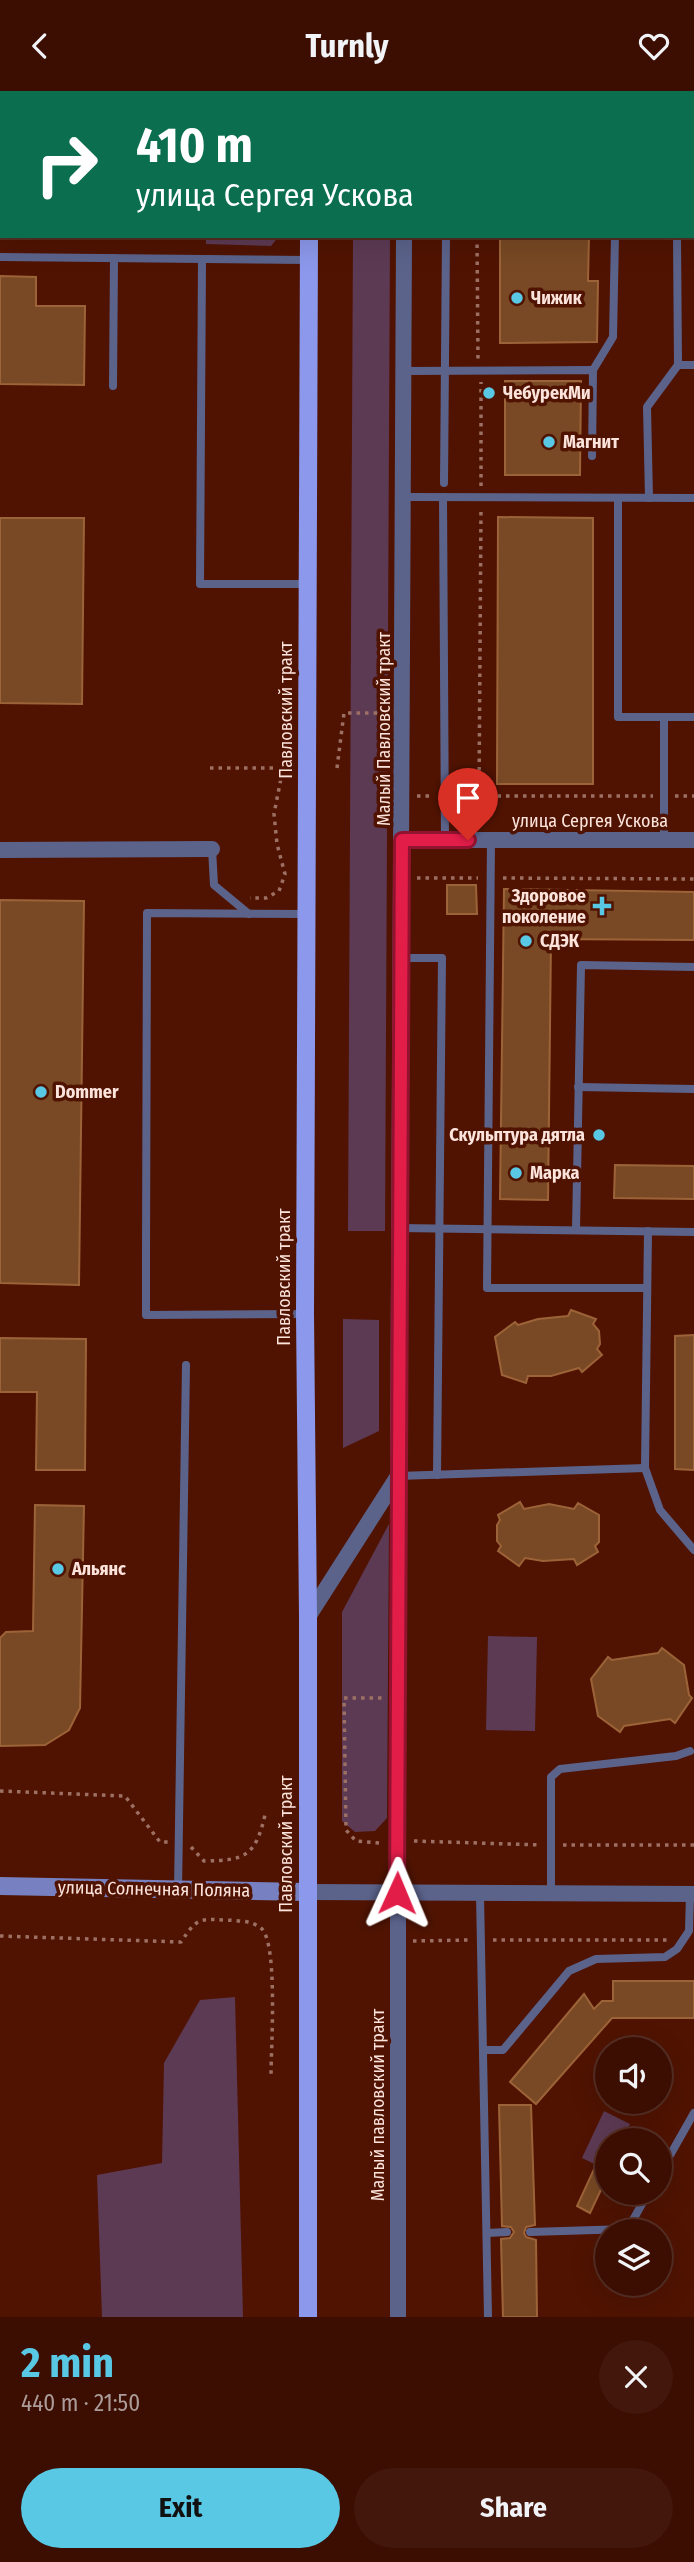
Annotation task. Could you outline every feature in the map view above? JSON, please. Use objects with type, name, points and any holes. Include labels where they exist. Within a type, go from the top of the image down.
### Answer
[{"type":"main road","name":"Павловский тракт","points":[[307,2317],[305,915],[309,238]]},
{"type":"street","name":"Малый Павловский тракт","points":[[397,1893],[404,238]]},
{"type":"street","name":"улица Сергея Ускова","points":[[402,840],[694,840]]},
{"type":"street","points":[[0,850],[212,849]]},
{"type":"street","points":[[308,1616],[398,1476]]},
{"type":"street","name":"улица Солнечная Поляна","points":[[0,1885],[307,1892]]},
{"type":"street","points":[[307,1892],[692,1894]]},
{"type":"street","name":"Малый павловский тракт","points":[[397,1893],[398,2317]]},
{"type":"lane","points":[[443,483],[446,238]]},
{"type":"lane","points":[[592,456],[593,370],[614,337],[614,238]]},
{"type":"lane","points":[[649,498],[647,407],[678,365],[677,238]]},
{"type":"lane","points":[[0,257],[309,260]]},
{"type":"lane","points":[[113,386],[114,258]]},
{"type":"lane","points":[[202,259],[200,584],[308,584]]},
{"type":"lane","points":[[678,365],[694,365]]},
{"type":"lane","points":[[404,371],[593,370]]},
{"type":"lane","points":[[405,497],[694,498]]},
{"type":"lane","points":[[443,497],[445,840]]},
{"type":"lane","points":[[618,498],[618,717],[694,717]]},
{"type":"lane","points":[[664,717],[664,840]]},
{"type":"lane","points":[[491,840],[487,1288],[647,1287]]},
{"type":"lane","points":[[212,849],[214,885],[249,914]]},
{"type":"lane","points":[[305,915],[147,913],[146,1315],[305,1314]]},
{"type":"lane","points":[[401,958],[442,958],[437,1475]]},
{"type":"lane","points":[[576,1230],[580,965],[694,967]]},
{"type":"lane","points":[[578,1087],[694,1089]]},
{"type":"lane","points":[[399,1228],[694,1232]]},
{"type":"lane","points":[[648,1231],[645,1468],[660,1510],[694,1550]]},
{"type":"lane","points":[[178,1890],[186,1365]]},
{"type":"lane","points":[[398,1476],[645,1468]]},
{"type":"lane","points":[[551,1894],[551,1777],[555,1772],[560,1769],[676,1756],[690,1751]]},
{"type":"lane","points":[[480,1894],[488,2317]]},
{"type":"lane","points":[[484,2050],[503,2050],[569,1971],[596,1959],[665,1957],[677,1949],[689,1931],[692,1894]]},
{"type":"lane","points":[[672,2152],[694,2113]]},
{"type":"lane","points":[[530,2232],[628,2229],[641,2205]]},
{"type":"lane","points":[[487,2233],[507,2232]]},
{"type":"path","points":[[477,238],[477,355],[481,371],[479,796]]},
{"type":"path","points":[[337,768],[344,713],[402,713]]},
{"type":"path","points":[[210,768],[283,768],[274,814],[277,844],[285,874],[279,891],[266,898],[249,898],[249,914]]},
{"type":"path","points":[[417,796],[694,796]]},
{"type":"path","points":[[417,877],[694,879]]},
{"type":"path","points":[[379,1843],[356,1841],[346,1830],[344,1698],[384,1698]]},
{"type":"path","points":[[0,1791],[125,1796],[160,1842],[188,1843],[204,1861],[234,1860],[248,1853],[261,1832],[265,1815]]},
{"type":"path","points":[[0,1935],[181,1942],[194,1923],[205,1919],[256,1925],[268,1937],[270,1947],[271,2075]]},
{"type":"path","points":[[414,1940],[683,1940]]},
{"type":"shaded area","points":[[206,238],[277,238],[271,246],[206,244]]},
{"type":"shaded area","points":[[353,238],[390,238],[385,1231],[348,1231]]},
{"type":"shaded area","points":[[343,1319],[379,1320],[379,1431],[343,1448]]},
{"type":"shaded area","points":[[389,1524],[387,1818],[375,1831],[355,1832],[342,1821],[342,1612]]},
{"type":"shaded area","points":[[488,1636],[537,1637],[535,1731],[486,1730]]},
{"type":"shaded area","points":[[235,1997],[243,2317],[102,2317],[97,2175],[162,2163],[164,2063],[200,2000]]},
{"type":"shaded area","points":[[603,2114],[610,2114],[630,2124],[628,2128],[596,2128]]},
{"type":"shaded area","points":[[595,2130],[595,2164],[582,2158]]},
{"type":"building","points":[[500,238],[589,238],[588,281],[598,281],[597,342],[500,343]]},
{"type":"building","points":[[0,276],[36,277],[36,306],[85,306],[84,385],[0,384]]},
{"type":"building","points":[[505,381],[581,381],[580,475],[505,475]]},
{"type":"building","points":[[498,517],[593,518],[593,784],[497,784]]},
{"type":"building","points":[[0,518],[84,518],[82,704],[0,703]]},
{"type":"building","points":[[447,885],[476,885],[477,914],[447,914]]},
{"type":"building","points":[[504,889],[694,892],[694,940],[551,939],[548,1200],[500,1199]]},
{"type":"building","name":"Dommer","points":[[0,900],[84,901],[79,1285],[0,1283]]},
{"type":"building","points":[[615,1165],[694,1166],[694,1199],[614,1198]]},
{"type":"building","points":[[571,1310],[596,1319],[593,1324],[599,1331],[600,1344],[597,1349],[602,1355],[582,1372],[579,1368],[551,1376],[528,1376],[526,1383],[502,1375],[495,1337],[515,1322],[518,1325],[538,1319],[568,1316]]},
{"type":"building","points":[[694,1335],[694,1470],[675,1469],[675,1336]]},
{"type":"building","points":[[0,1338],[86,1339],[85,1470],[36,1470],[37,1392],[0,1392]]},
{"type":"building","points":[[520,1502],[524,1509],[549,1504],[574,1509],[578,1503],[599,1515],[599,1542],[595,1546],[598,1552],[577,1565],[574,1559],[543,1561],[525,1558],[519,1566],[498,1551],[501,1546],[497,1541],[497,1525],[500,1520],[498,1515]]},
{"type":"building","name":"Альянс","points":[[35,1505],[84,1506],[80,1708],[69,1730],[45,1745],[0,1746],[0,1638],[6,1632],[33,1631]]},
{"type":"building","points":[[662,1648],[684,1665],[689,1695],[692,1698],[675,1723],[670,1719],[624,1726],[620,1732],[598,1716],[591,1679],[608,1657],[612,1660],[658,1653]]},
{"type":"building","points":[[613,1981],[694,1981],[694,2018],[612,2018],[536,2104],[510,2082],[584,1994],[594,2009],[602,2001],[613,2001]]},
{"type":"building","points":[[499,2105],[531,2105],[535,2225],[526,2227],[524,2233],[526,2237],[536,2240],[537,2317],[503,2317],[501,2239],[510,2238],[514,2232],[511,2227],[502,2226]]},
{"type":"building","points":[[595,2167],[595,2202],[590,2213],[577,2206]]},
{"type":"place","name":"Чижик","points":[[517,298]]},
{"type":"place","name":"ЧебурекМи","points":[[489,393]]},
{"type":"place","name":"Магнит","points":[[549,442]]},
{"type":"place","name":"Здоровое поколение","points":[[602,906]]},
{"type":"place","name":"СДЭК","points":[[526,941]]},
{"type":"place","name":"Dommer","points":[[41,1092]]},
{"type":"place","name":"Скульптура дятла","points":[[599,1135]]},
{"type":"place","name":"Марка","points":[[516,1173]]},
{"type":"place","name":"Альянс","points":[[58,1569]]},
{"type":"route","points":[[397,1893],[402,840],[468,840]]}]
